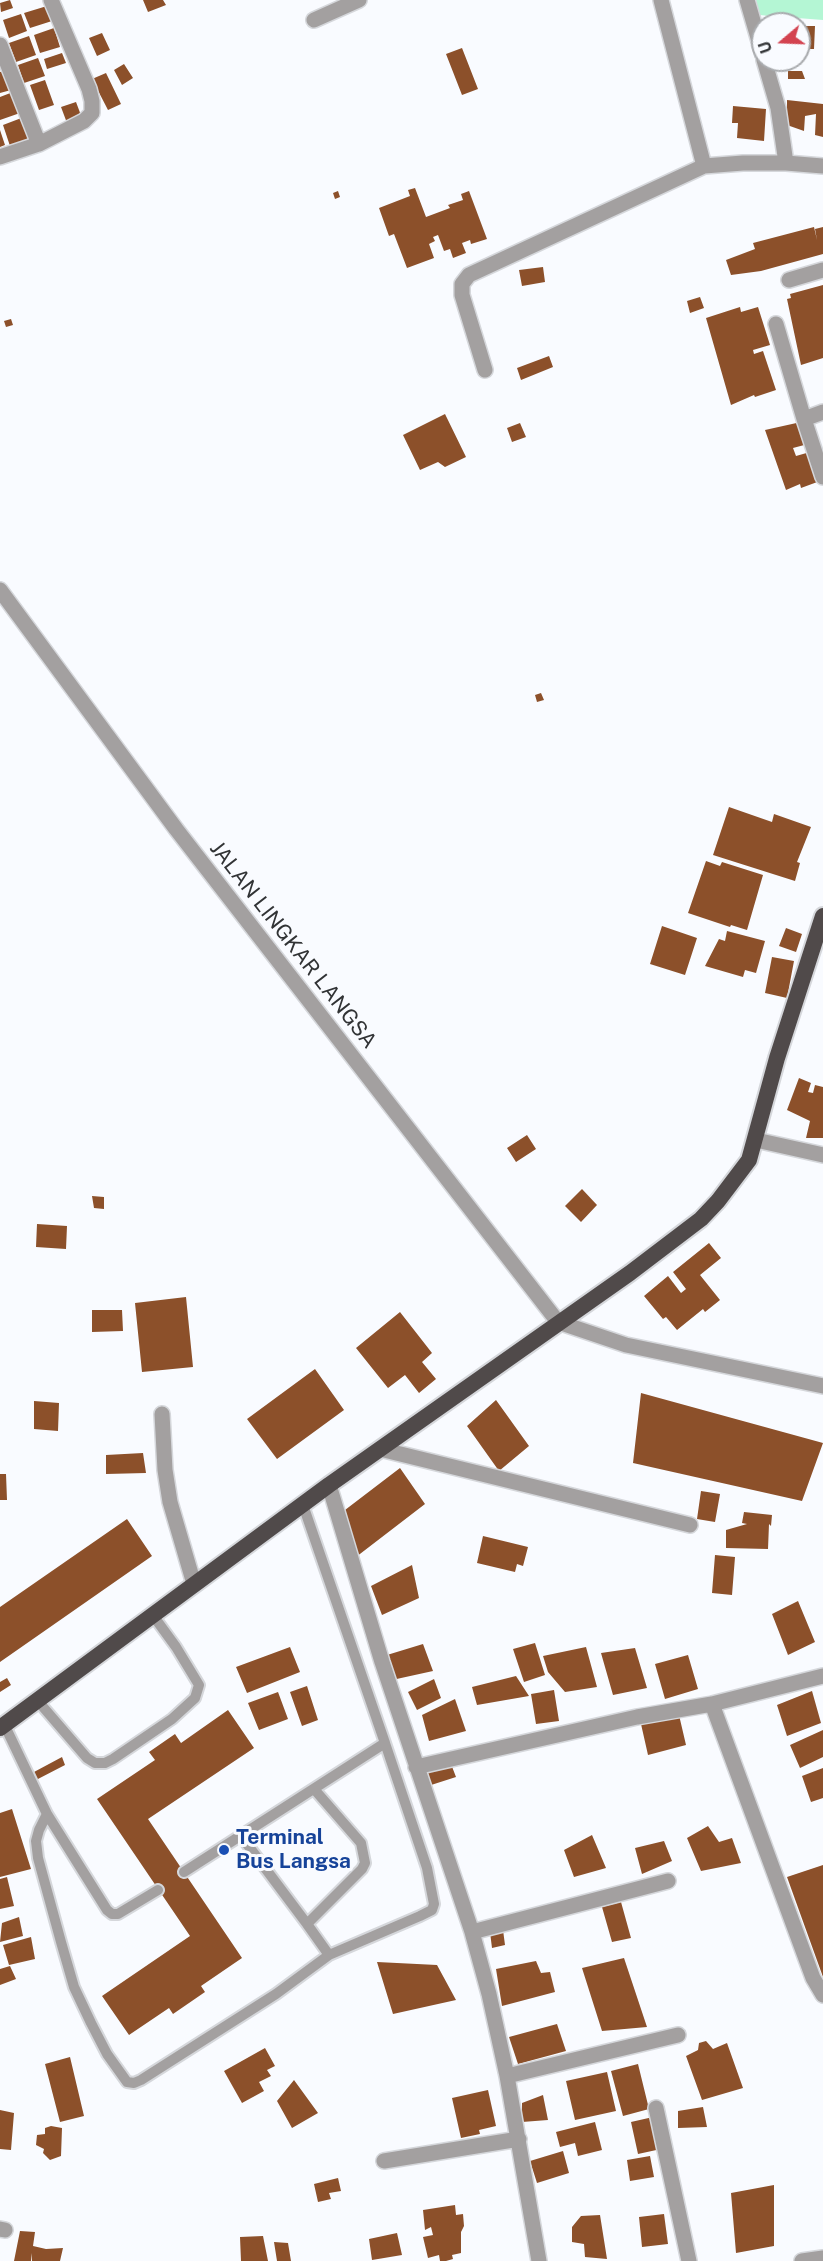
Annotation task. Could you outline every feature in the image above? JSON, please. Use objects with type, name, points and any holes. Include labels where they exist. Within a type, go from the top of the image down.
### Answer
[{"type":"highway","points":[[2,1726],[329,1485],[630,1273],[701,1219],[749,1160],[777,1058],[823,916]]},
{"type":"street","points":[[0,157],[39,144],[84,121],[92,113],[93,105],[82,69],[51,0]]},
{"type":"street","points":[[314,20],[359,0]]},
{"type":"street","points":[[661,0],[704,166]]},
{"type":"street","points":[[0,45],[39,144]]},
{"type":"street","points":[[768,72],[778,108],[786,163]]},
{"type":"street","points":[[485,370],[462,295],[462,284],[466,278],[704,166],[743,163],[823,166]]},
{"type":"street","points":[[789,280],[823,270]]},
{"type":"street","points":[[776,324],[823,477]]},
{"type":"street","points":[[804,419],[823,412]]},
{"type":"street","name":"JALAN LINGKAR LANGSA","points":[[0,590],[176,829],[558,1322]]},
{"type":"street","points":[[756,1140],[823,1155]]},
{"type":"street","points":[[558,1322],[626,1345],[823,1386]]},
{"type":"street","points":[[162,1414],[165,1470],[171,1502],[194,1584]]},
{"type":"street","points":[[380,1449],[690,1525]]},
{"type":"street","points":[[329,1485],[382,1662],[472,1932],[489,1994],[519,2139],[539,2261]]},
{"type":"street","points":[[416,1767],[637,1717],[712,1704],[823,1676]]},
{"type":"street","points":[[712,1704],[813,1978],[823,1995]]},
{"type":"street","points":[[472,1932],[668,1881]]},
{"type":"street","points":[[507,2076],[678,2035]]},
{"type":"street","points":[[656,2108],[689,2261]]},
{"type":"street","points":[[384,2161],[519,2139]]},
{"type":"street","points":[[802,2261],[823,2258]]},
{"type":"lane","points":[[47,1814],[36,1841],[38,1857],[67,1965],[74,1987],[91,2023],[107,2054],[127,2082],[134,2083],[141,2080],[276,1994],[329,1955],[432,1910],[434,1904],[427,1868],[303,1505]]},
{"type":"lane","points":[[37,1700],[87,1758],[95,1763],[105,1763],[113,1759],[172,1719],[195,1698],[199,1685],[152,1614]]},
{"type":"lane","points":[[2,1726],[47,1814],[98,1898],[110,1912],[118,1914],[158,1890]]},
{"type":"lane","points":[[184,1872],[385,1743]]},
{"type":"lane","points":[[308,1924],[362,1869],[365,1863],[361,1843],[314,1789]]},
{"type":"lane","points":[[242,1836],[329,1955]]},
{"type":"green space","points":[[756,0],[823,0],[823,20],[811,19],[811,12],[758,12]]},
{"type":"building","points":[[10,0],[13,8],[1,12],[0,3]]},
{"type":"building","points":[[143,0],[163,0],[166,5],[148,12]]},
{"type":"building","points":[[47,6],[52,21],[30,28],[24,13]]},
{"type":"building","points":[[21,14],[27,31],[9,38],[3,20]]},
{"type":"building","points":[[811,26],[815,26],[814,49],[811,49]]},
{"type":"building","points":[[54,28],[60,47],[40,53],[34,35]]},
{"type":"building","points":[[102,33],[110,50],[97,56],[89,38]]},
{"type":"building","points":[[29,36],[36,55],[16,62],[9,43]]},
{"type":"building","points":[[462,48],[478,89],[462,95],[446,54]]},
{"type":"building","points":[[62,53],[66,63],[47,69],[44,59]]},
{"type":"building","points":[[38,58],[45,76],[24,83],[18,65]]},
{"type":"building","points":[[124,64],[133,78],[122,85],[114,70]]},
{"type":"building","points":[[4,71],[11,90],[0,93],[0,72]]},
{"type":"building","points":[[788,72],[802,72],[805,79],[788,79]]},
{"type":"building","points":[[106,73],[121,104],[108,110],[92,79]]},
{"type":"building","points":[[45,80],[54,105],[39,110],[30,85]]},
{"type":"building","points":[[13,92],[20,113],[0,120],[0,97]]},
{"type":"building","points":[[787,100],[823,104],[823,137],[815,135],[816,114],[805,116],[804,131],[787,125]]},
{"type":"building","points":[[76,102],[82,118],[67,123],[61,107]]},
{"type":"building","points":[[733,106],[766,109],[764,141],[737,138],[738,123],[732,123]]},
{"type":"building","points":[[24,117],[31,139],[10,146],[3,125]]},
{"type":"building","points":[[0,130],[5,145],[0,147]]},
{"type":"building","points":[[415,188],[426,217],[450,208],[448,205],[463,200],[461,194],[469,191],[487,239],[471,244],[470,240],[462,243],[466,253],[453,258],[450,249],[444,251],[438,235],[433,237],[435,241],[429,244],[434,258],[407,268],[394,234],[389,236],[379,208],[410,196],[408,190]]},
{"type":"building","points":[[338,191],[340,197],[335,199],[333,193]]},
{"type":"building","points":[[814,227],[817,240],[815,229],[823,227],[823,254],[761,271],[731,275],[726,260],[755,249],[753,243]]},
{"type":"building","points":[[543,267],[545,282],[522,286],[519,270]]},
{"type":"building","points":[[823,285],[823,358],[801,365],[787,299],[791,298],[790,294]]},
{"type":"building","points":[[700,297],[704,308],[690,313],[687,301]]},
{"type":"building","points":[[740,307],[741,312],[758,307],[770,345],[753,350],[754,354],[763,351],[776,390],[755,397],[754,395],[731,405],[706,318]]},
{"type":"building","points":[[11,319],[13,325],[6,327],[4,321]]},
{"type":"building","points":[[549,356],[553,367],[521,380],[517,368]]},
{"type":"building","points":[[445,414],[466,457],[445,467],[438,462],[420,470],[403,435]]},
{"type":"building","points":[[801,422],[808,444],[793,448],[796,456],[810,452],[820,481],[801,488],[800,484],[786,490],[765,430]]},
{"type":"building","points":[[520,423],[526,437],[512,442],[507,428]]},
{"type":"building","points":[[541,693],[544,700],[537,702],[535,695]]},
{"type":"building","points":[[729,807],[772,822],[774,814],[811,827],[797,862],[800,863],[795,881],[713,855]]},
{"type":"building","points":[[706,861],[720,866],[722,862],[763,875],[747,930],[731,925],[730,927],[688,913]]},
{"type":"building","points":[[662,926],[697,938],[685,975],[650,964]]},
{"type":"building","points":[[786,928],[802,934],[796,952],[779,946]]},
{"type":"building","points":[[727,931],[765,941],[756,973],[745,970],[743,977],[705,966],[719,939],[725,941]]},
{"type":"building","points":[[772,957],[794,961],[787,998],[765,993]]},
{"type":"building","points":[[799,1078],[811,1083],[808,1092],[813,1093],[815,1085],[823,1087],[823,1138],[806,1138],[810,1121],[787,1110]]},
{"type":"building","points":[[527,1135],[536,1149],[516,1162],[507,1148]]},
{"type":"building","points":[[582,1189],[597,1205],[581,1222],[565,1206]]},
{"type":"building","points":[[92,1196],[104,1197],[104,1209],[94,1208]]},
{"type":"building","points":[[37,1224],[67,1226],[66,1249],[36,1247]]},
{"type":"building","points":[[709,1243],[721,1258],[700,1275],[720,1300],[705,1312],[703,1309],[677,1330],[666,1317],[663,1319],[644,1296],[668,1276],[681,1293],[686,1289],[673,1272]]},
{"type":"building","points":[[186,1297],[193,1367],[142,1372],[135,1303]]},
{"type":"building","points":[[92,1310],[122,1310],[123,1331],[92,1332]]},
{"type":"building","points":[[400,1312],[432,1353],[422,1362],[436,1379],[419,1393],[405,1375],[388,1388],[356,1348]]},
{"type":"building","points":[[315,1369],[344,1410],[277,1459],[247,1419]]},
{"type":"building","points":[[641,1393],[823,1443],[802,1501],[633,1463]]},
{"type":"building","points":[[496,1400],[529,1446],[499,1471],[467,1426]]},
{"type":"building","points":[[34,1401],[59,1403],[58,1431],[34,1429]]},
{"type":"building","points":[[143,1453],[146,1473],[106,1474],[106,1455]]},
{"type":"building","points":[[400,1468],[425,1504],[356,1557],[345,1510]]},
{"type":"building","points":[[0,1474],[6,1474],[7,1500],[0,1500]]},
{"type":"building","points":[[701,1491],[720,1494],[715,1522],[697,1519]]},
{"type":"building","points":[[744,1512],[772,1515],[771,1526],[769,1524],[768,1549],[726,1548],[726,1530],[747,1524],[742,1523]]},
{"type":"building","points":[[127,1519],[152,1556],[0,1662],[0,1607]]},
{"type":"building","points":[[483,1536],[528,1547],[523,1566],[517,1564],[515,1572],[477,1563]]},
{"type":"building","points":[[715,1555],[735,1557],[732,1595],[712,1593]]},
{"type":"building","points":[[412,1565],[419,1598],[382,1615],[371,1586]]},
{"type":"building","points":[[798,1601],[815,1642],[788,1655],[772,1614]]},
{"type":"building","points":[[535,1643],[545,1675],[524,1682],[513,1649]]},
{"type":"building","points":[[423,1644],[433,1671],[392,1680],[387,1655]]},
{"type":"building","points":[[290,1647],[300,1672],[247,1693],[236,1667]]},
{"type":"building","points":[[586,1647],[597,1687],[565,1692],[548,1672],[543,1656]]},
{"type":"building","points":[[635,1648],[647,1688],[613,1695],[601,1653]]},
{"type":"building","points":[[688,1655],[698,1689],[665,1699],[655,1664]]},
{"type":"building","points":[[516,1676],[529,1696],[477,1705],[472,1687]]},
{"type":"building","points":[[7,1678],[11,1685],[0,1692],[0,1682]]},
{"type":"building","points":[[434,1679],[441,1698],[417,1710],[408,1692]]},
{"type":"building","points":[[307,1686],[318,1720],[302,1726],[290,1692]]},
{"type":"building","points":[[554,1690],[559,1721],[536,1724],[531,1694]]},
{"type":"building","points":[[812,1691],[821,1723],[787,1736],[777,1705]]},
{"type":"building","points":[[278,1692],[288,1719],[259,1730],[248,1703]]},
{"type":"building","points":[[455,1699],[466,1731],[429,1741],[422,1715]]},
{"type":"building","points":[[228,1710],[254,1748],[148,1819],[242,1958],[201,1986],[205,1992],[173,2014],[169,2008],[129,2035],[102,1996],[190,1936],[97,1799],[155,1760],[149,1752],[175,1734],[181,1743]]},
{"type":"building","points":[[679,1715],[686,1745],[648,1755],[641,1724]]},
{"type":"building","points":[[823,1730],[823,1757],[800,1768],[790,1745]]},
{"type":"building","points":[[62,1757],[65,1765],[36,1780],[34,1772]]},
{"type":"building","points":[[451,1764],[456,1777],[428,1786],[428,1771]]},
{"type":"building","points":[[823,1768],[823,1798],[811,1802],[802,1776]]},
{"type":"building","points":[[12,1809],[31,1869],[0,1877],[0,1813]]},
{"type":"building","points":[[708,1826],[719,1842],[732,1838],[741,1863],[701,1871],[687,1838]]},
{"type":"building","points":[[592,1835],[606,1868],[574,1877],[564,1850]]},
{"type":"building","points":[[664,1841],[672,1861],[642,1874],[635,1848]]},
{"type":"building","points":[[823,1865],[823,1977],[787,1877]]},
{"type":"building","points":[[7,1877],[14,1906],[0,1909],[0,1879]]},
{"type":"building","points":[[621,1902],[631,1938],[612,1942],[602,1907]]},
{"type":"building","points":[[19,1917],[23,1936],[0,1942],[2,1923]]},
{"type":"building","points":[[503,1930],[505,1945],[492,1948],[490,1932]]},
{"type":"building","points":[[31,1937],[35,1959],[9,1965],[3,1945]]},
{"type":"building","points":[[624,1958],[647,2027],[602,2031],[582,1968]]},
{"type":"building","points":[[536,1961],[541,1973],[550,1972],[555,1992],[502,2006],[496,1969]]},
{"type":"building","points":[[377,1962],[437,1965],[456,2000],[393,2014]]},
{"type":"building","points":[[10,1966],[16,1979],[0,1985],[0,1969]]},
{"type":"building","points":[[557,2024],[566,2051],[518,2064],[509,2037]]},
{"type":"building","points":[[706,2041],[713,2049],[727,2043],[743,2088],[702,2100],[686,2056],[698,2050],[699,2043]]},
{"type":"building","points":[[265,2048],[275,2066],[267,2070],[271,2076],[259,2082],[264,2091],[242,2103],[224,2071]]},
{"type":"building","points":[[70,2057],[84,2116],[60,2122],[45,2064]]},
{"type":"building","points":[[638,2064],[649,2109],[623,2116],[611,2071]]},
{"type":"building","points":[[607,2072],[616,2111],[575,2120],[566,2081]]},
{"type":"building","points":[[294,2080],[318,2113],[292,2128],[277,2101]]},
{"type":"building","points":[[488,2090],[496,2126],[479,2130],[480,2134],[461,2138],[452,2098]]},
{"type":"building","points":[[543,2095],[548,2120],[522,2122],[522,2103]]},
{"type":"building","points":[[703,2107],[707,2127],[678,2128],[678,2111]]},
{"type":"building","points":[[0,2110],[14,2113],[11,2150],[0,2149]]},
{"type":"building","points":[[653,2117],[661,2149],[638,2154],[631,2122]]},
{"type":"building","points":[[595,2122],[602,2150],[578,2156],[575,2143],[560,2147],[556,2132]]},
{"type":"building","points":[[51,2126],[62,2128],[61,2156],[50,2160],[43,2153],[44,2149],[36,2145],[37,2135],[45,2134],[45,2128]]},
{"type":"building","points":[[563,2151],[569,2173],[537,2183],[530,2161]]},
{"type":"building","points":[[650,2156],[654,2177],[630,2181],[627,2160]]},
{"type":"building","points":[[338,2178],[341,2191],[329,2193],[331,2199],[318,2202],[314,2184]]},
{"type":"building","points":[[774,2185],[774,2246],[736,2253],[731,2193]]},
{"type":"building","points":[[455,2205],[456,2215],[463,2214],[461,2253],[452,2255],[453,2259],[446,2261],[440,2261],[439,2255],[428,2258],[423,2237],[433,2235],[431,2227],[425,2230],[423,2210]]},
{"type":"building","points":[[664,2214],[668,2244],[642,2247],[639,2217]]},
{"type":"building","points":[[600,2215],[607,2259],[585,2257],[584,2244],[572,2242],[572,2227],[581,2216]]},
{"type":"building","points":[[20,2231],[35,2232],[33,2246],[46,2249],[63,2248],[60,2261],[32,2261],[32,2253],[31,2261],[14,2261]]},
{"type":"building","points":[[397,2233],[402,2255],[372,2260],[369,2239]]},
{"type":"building","points":[[263,2236],[268,2261],[241,2261],[240,2237]]},
{"type":"building","points":[[274,2242],[288,2243],[291,2261],[277,2261]]},
{"type":"place","name":"Terminal Bus Langsa","points":[[224,1850]]}]
